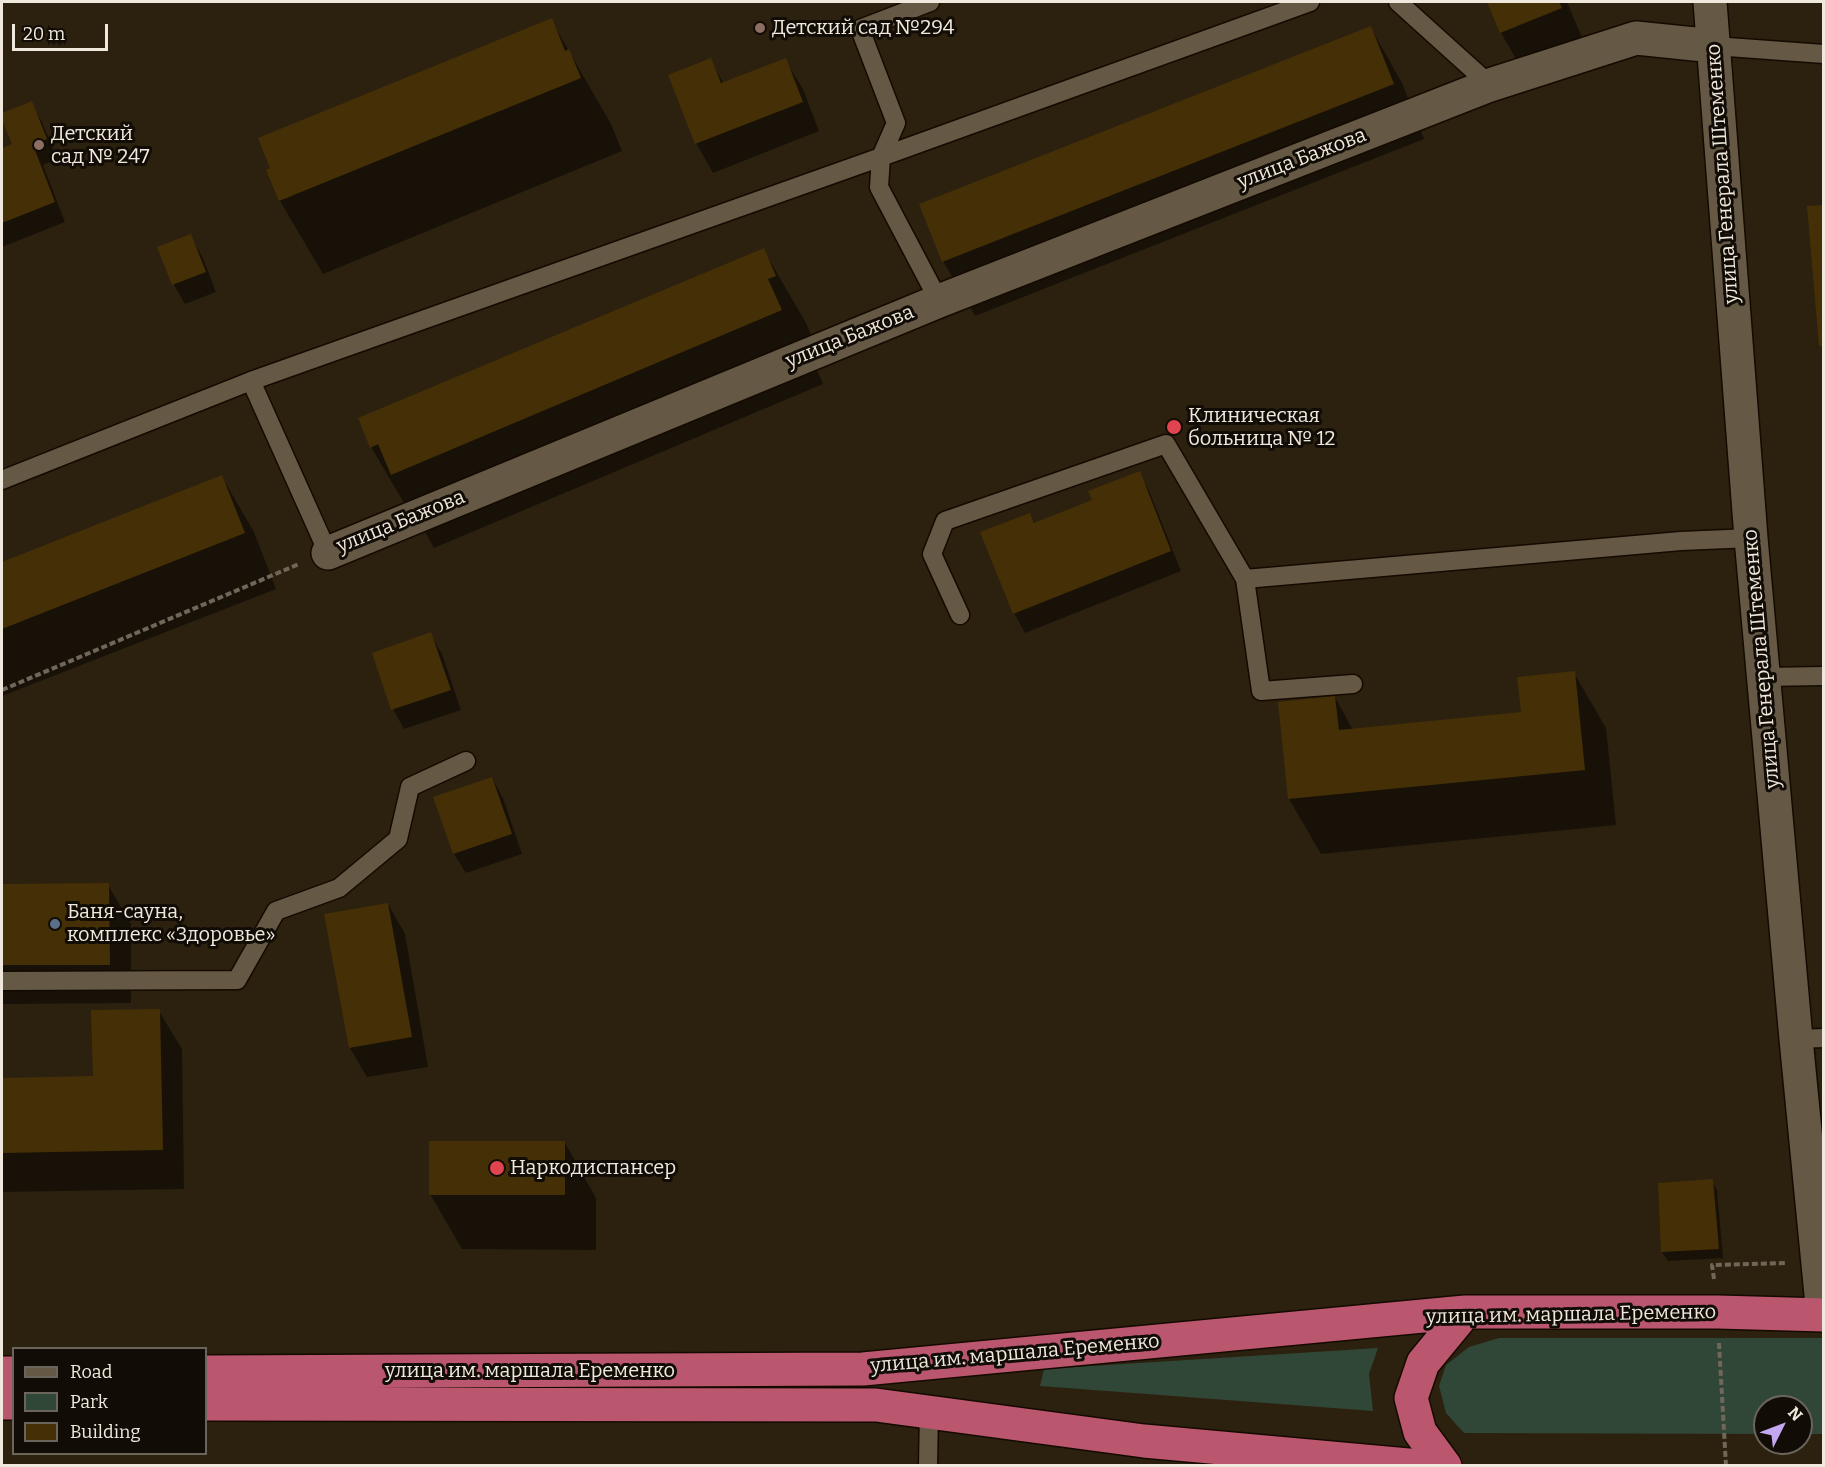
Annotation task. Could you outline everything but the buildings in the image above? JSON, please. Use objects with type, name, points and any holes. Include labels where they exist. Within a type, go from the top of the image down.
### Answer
[{"type":"highway","name":"улица им. маршала Еременко","points":[[207,1372],[863,1369],[1465,1312],[1718,1312],[1823,1315]]},
{"type":"highway","points":[[1445,1466],[1420,1432],[1411,1398],[1423,1363],[1465,1312]]},
{"type":"highway","name":"улица им. маршала Еременко","points":[[207,1404],[864,1405],[1144,1442],[1397,1465]]},
{"type":"street","name":"улица Генерала Штеменко","points":[[1710,2],[1763,677],[1810,1039],[1823,1315]]},
{"type":"street","name":"улица Бажова","points":[[328,552],[939,301],[1490,85],[1636,38],[1714,46]]},
{"type":"lane","points":[[930,2],[860,29],[896,123],[881,157],[879,187],[939,301]]},
{"type":"lane","points":[[2,480],[251,381],[1310,2]]},
{"type":"lane","points":[[1398,2],[1490,85]]},
{"type":"lane","points":[[1714,46],[1824,54]]},
{"type":"lane","points":[[251,381],[328,552]]},
{"type":"lane","points":[[960,615],[932,554],[945,521],[1166,444],[1245,579],[1262,691],[1353,684]]},
{"type":"lane","points":[[1245,579],[1681,541],[1751,538]]},
{"type":"lane","points":[[1763,677],[1824,676]]},
{"type":"lane","points":[[2,981],[237,980],[276,911],[339,888],[398,839],[410,787],[466,761]]},
{"type":"lane","points":[[928,1466],[929,1412]]},
{"type":"path","name":"улица Бажова","points":[[2,690],[328,552]]},
{"type":"path","points":[[1726,1466],[1718,1312],[1712,1265],[1819,1263]]},
{"type":"green space","points":[[1499,1338],[1823,1338],[1823,1434],[1813,1434],[1813,1395],[1753,1395],[1753,1434],[1464,1433],[1446,1413],[1439,1386],[1446,1365],[1469,1347]]},
{"type":"green space","points":[[1378,1348],[1369,1374],[1373,1411],[1040,1386],[1044,1369]]},
{"type":"place","name":"Детский сад №294","points":[[760,28]]},
{"type":"place","name":"Детский сад № 247","points":[[39,145]]},
{"type":"place","name":"Клиническая больница № 12","points":[[1174,427]]},
{"type":"place","name":"Баня-сауна, комплекс «Здоровье»","points":[[55,924]]},
{"type":"place","name":"Наркодиспансер","points":[[497,1168]]}]
